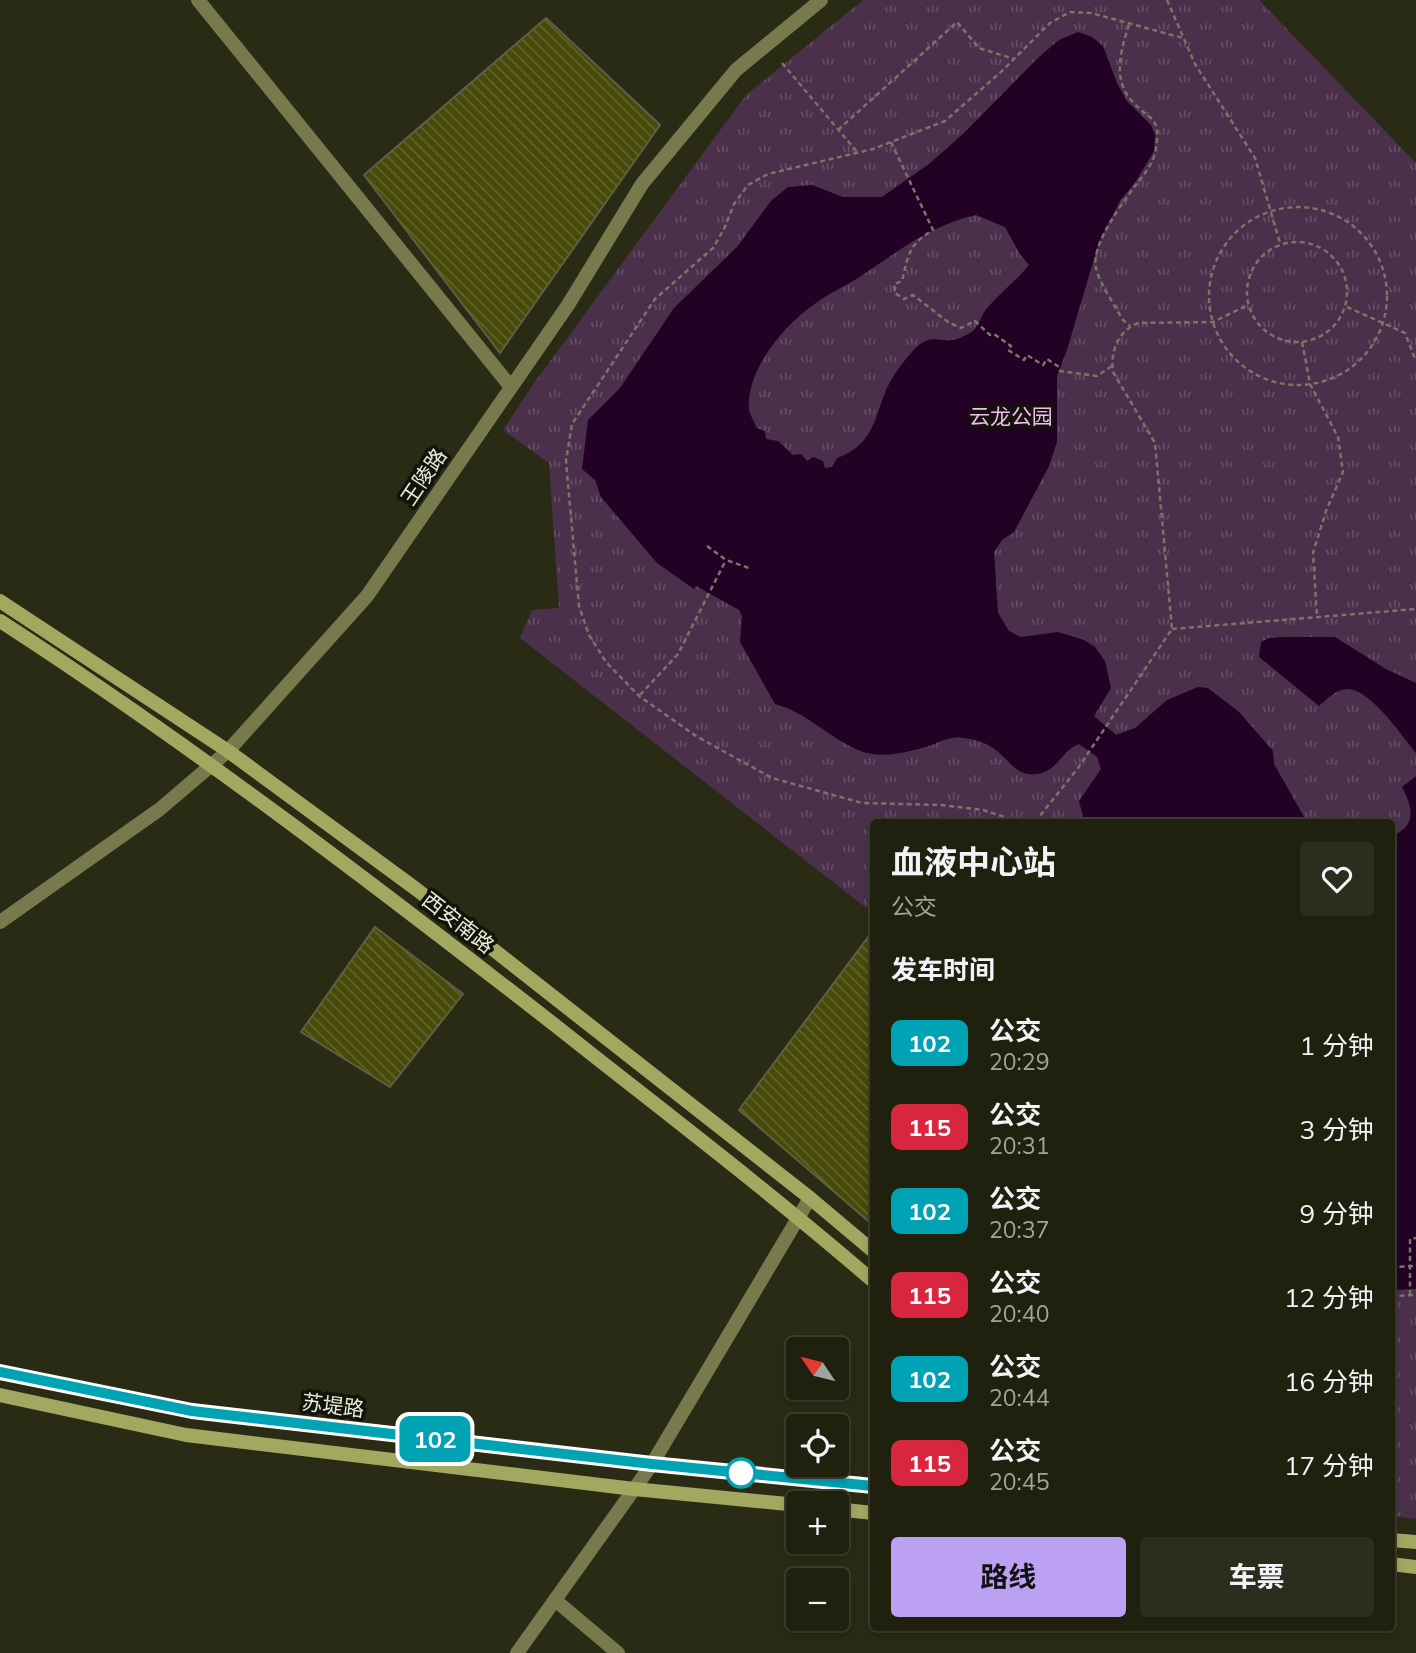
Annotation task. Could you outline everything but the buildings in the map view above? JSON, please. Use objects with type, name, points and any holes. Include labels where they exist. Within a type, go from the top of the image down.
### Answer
[{"type":"main road","name":"西安南路","points":[[0,601],[228,751],[416,889],[810,1198],[870,1248]]},
{"type":"main road","name":"西安南路","points":[[0,621],[212,765],[410,912],[798,1217],[870,1278]]},
{"type":"main road","name":"苏堤路","points":[[0,1372],[192,1411],[652,1464],[870,1486]]},
{"type":"main road","points":[[0,1395],[186,1435],[634,1489],[786,1504]]},
{"type":"main road","points":[[849,1510],[870,1513]]},
{"type":"main road","points":[[1395,1540],[1416,1542]]},
{"type":"main road","points":[[1395,1564],[1416,1567]]},
{"type":"street","points":[[198,0],[511,387]]},
{"type":"street","name":"王陵路","points":[[0,922],[160,809],[228,751],[368,596],[568,304],[642,184],[736,70],[821,0]]},
{"type":"street","points":[[517,1653],[652,1464],[810,1198]]},
{"type":"street","points":[[555,1600],[618,1653]]},
{"type":"path","points":[[1167,0],[1195,64],[1255,158],[1280,244]]},
{"type":"path","points":[[1011,819],[983,810],[941,805],[862,803],[772,778],[696,736],[639,696],[606,662],[589,635],[579,606],[566,461],[572,424],[655,299],[713,248],[734,204],[748,185],[768,174],[858,153],[945,121],[1051,23],[1070,12],[1091,13],[1184,38]]},
{"type":"path","points":[[838,130],[957,22],[979,48],[1014,59]]},
{"type":"path","points":[[1129,24],[1120,50],[1120,72],[1124,89],[1132,102],[1156,124],[1156,154],[1111,221],[1101,243],[1096,268],[1123,320],[1130,326]]},
{"type":"path","points":[[782,63],[858,153]]},
{"type":"path","points":[[891,142],[933,230],[918,239],[908,253],[902,282],[894,284],[895,293],[904,299],[913,295],[948,322],[961,328],[975,321],[990,335],[994,334],[1011,345],[1008,350],[1024,360],[1027,355],[1043,365],[1047,359],[1059,367],[1060,371],[1097,376],[1112,366]]},
{"type":"path","points":[[1282,208],[1312,208],[1341,217],[1365,236],[1381,262],[1388,292],[1384,323],[1371,348],[1351,368],[1326,381],[1298,386],[1270,381],[1244,368],[1225,347],[1213,322],[1209,294],[1214,266],[1230,239],[1253,219],[1270,212],[1282,208]]},
{"type":"path","points":[[1306,242],[1322,247],[1335,258],[1344,273],[1347,289],[1345,306],[1338,321],[1327,333],[1312,340],[1279,340],[1265,332],[1254,320],[1248,305],[1246,288],[1250,272],[1259,258],[1280,244],[1306,242]]},
{"type":"path","points":[[1037,819],[1078,768],[1172,629],[1155,443],[1113,372],[1111,359],[1115,347],[1121,335],[1130,326],[1138,323],[1213,322],[1248,305]]},
{"type":"path","points":[[1345,306],[1405,332],[1416,362]]},
{"type":"path","points":[[1302,342],[1310,384],[1338,438],[1343,472],[1325,510],[1313,552],[1317,617]]},
{"type":"path","points":[[707,547],[726,560],[749,568]]},
{"type":"path","points":[[639,696],[678,654],[726,560]]},
{"type":"path","points":[[1172,629],[1416,609]]},
{"type":"path","points":[[1410,1296],[1410,1239],[1416,1238]]},
{"type":"path","points":[[1395,1268],[1416,1266]]},
{"type":"path","points":[[1395,1296],[1416,1295]]},
{"type":"green space","name":"云龙公园","points":[[863,0],[1259,0],[1416,163],[1416,1519],[1395,1516],[1395,819],[870,819],[870,908],[865,907],[520,638],[532,610],[559,608],[549,463],[503,430],[534,383],[746,95]]},
{"type":"shaded area","name":"云龙公园","points":[[1078,32],[1092,37],[1103,46],[1127,101],[1151,125],[1155,135],[1154,151],[1120,201],[1099,242],[1057,376],[1057,442],[1049,466],[1014,532],[1002,540],[994,552],[998,613],[1009,631],[1021,637],[1058,632],[1084,640],[1095,647],[1105,661],[1111,688],[1094,716],[1116,735],[1135,728],[1167,700],[1198,687],[1208,688],[1239,712],[1273,751],[1274,764],[1305,819],[1082,819],[1079,801],[1101,769],[1097,757],[1079,744],[1050,769],[1037,774],[1019,771],[990,746],[968,739],[951,738],[895,754],[858,750],[797,713],[775,704],[740,642],[742,616],[739,610],[696,586],[694,589],[657,563],[601,497],[595,480],[582,469],[588,420],[620,388],[674,308],[737,247],[771,201],[788,187],[812,185],[843,197],[882,197],[929,164],[963,134],[1059,40]],"holes":[[[976,215],[1005,227],[1029,265],[986,309],[973,331],[953,340],[925,341],[912,352],[892,378],[866,438],[859,446],[837,458],[832,467],[825,468],[823,461],[813,457],[807,461],[801,454],[793,455],[778,441],[766,439],[765,431],[757,428],[749,409],[750,394],[761,363],[780,335],[821,299],[928,233]]]},
{"type":"shaded area","points":[[1335,637],[1386,669],[1416,683],[1416,753],[1376,705],[1357,691],[1344,689],[1319,706],[1259,657],[1261,642],[1269,638]]},
{"type":"shaded area","points":[[1416,776],[1416,1289],[1395,1290],[1395,835],[1405,828],[1410,816],[1409,803],[1402,787]]},
{"type":"bus line","name":"102","points":[[0,1372],[192,1411],[652,1464],[870,1486]]}]
